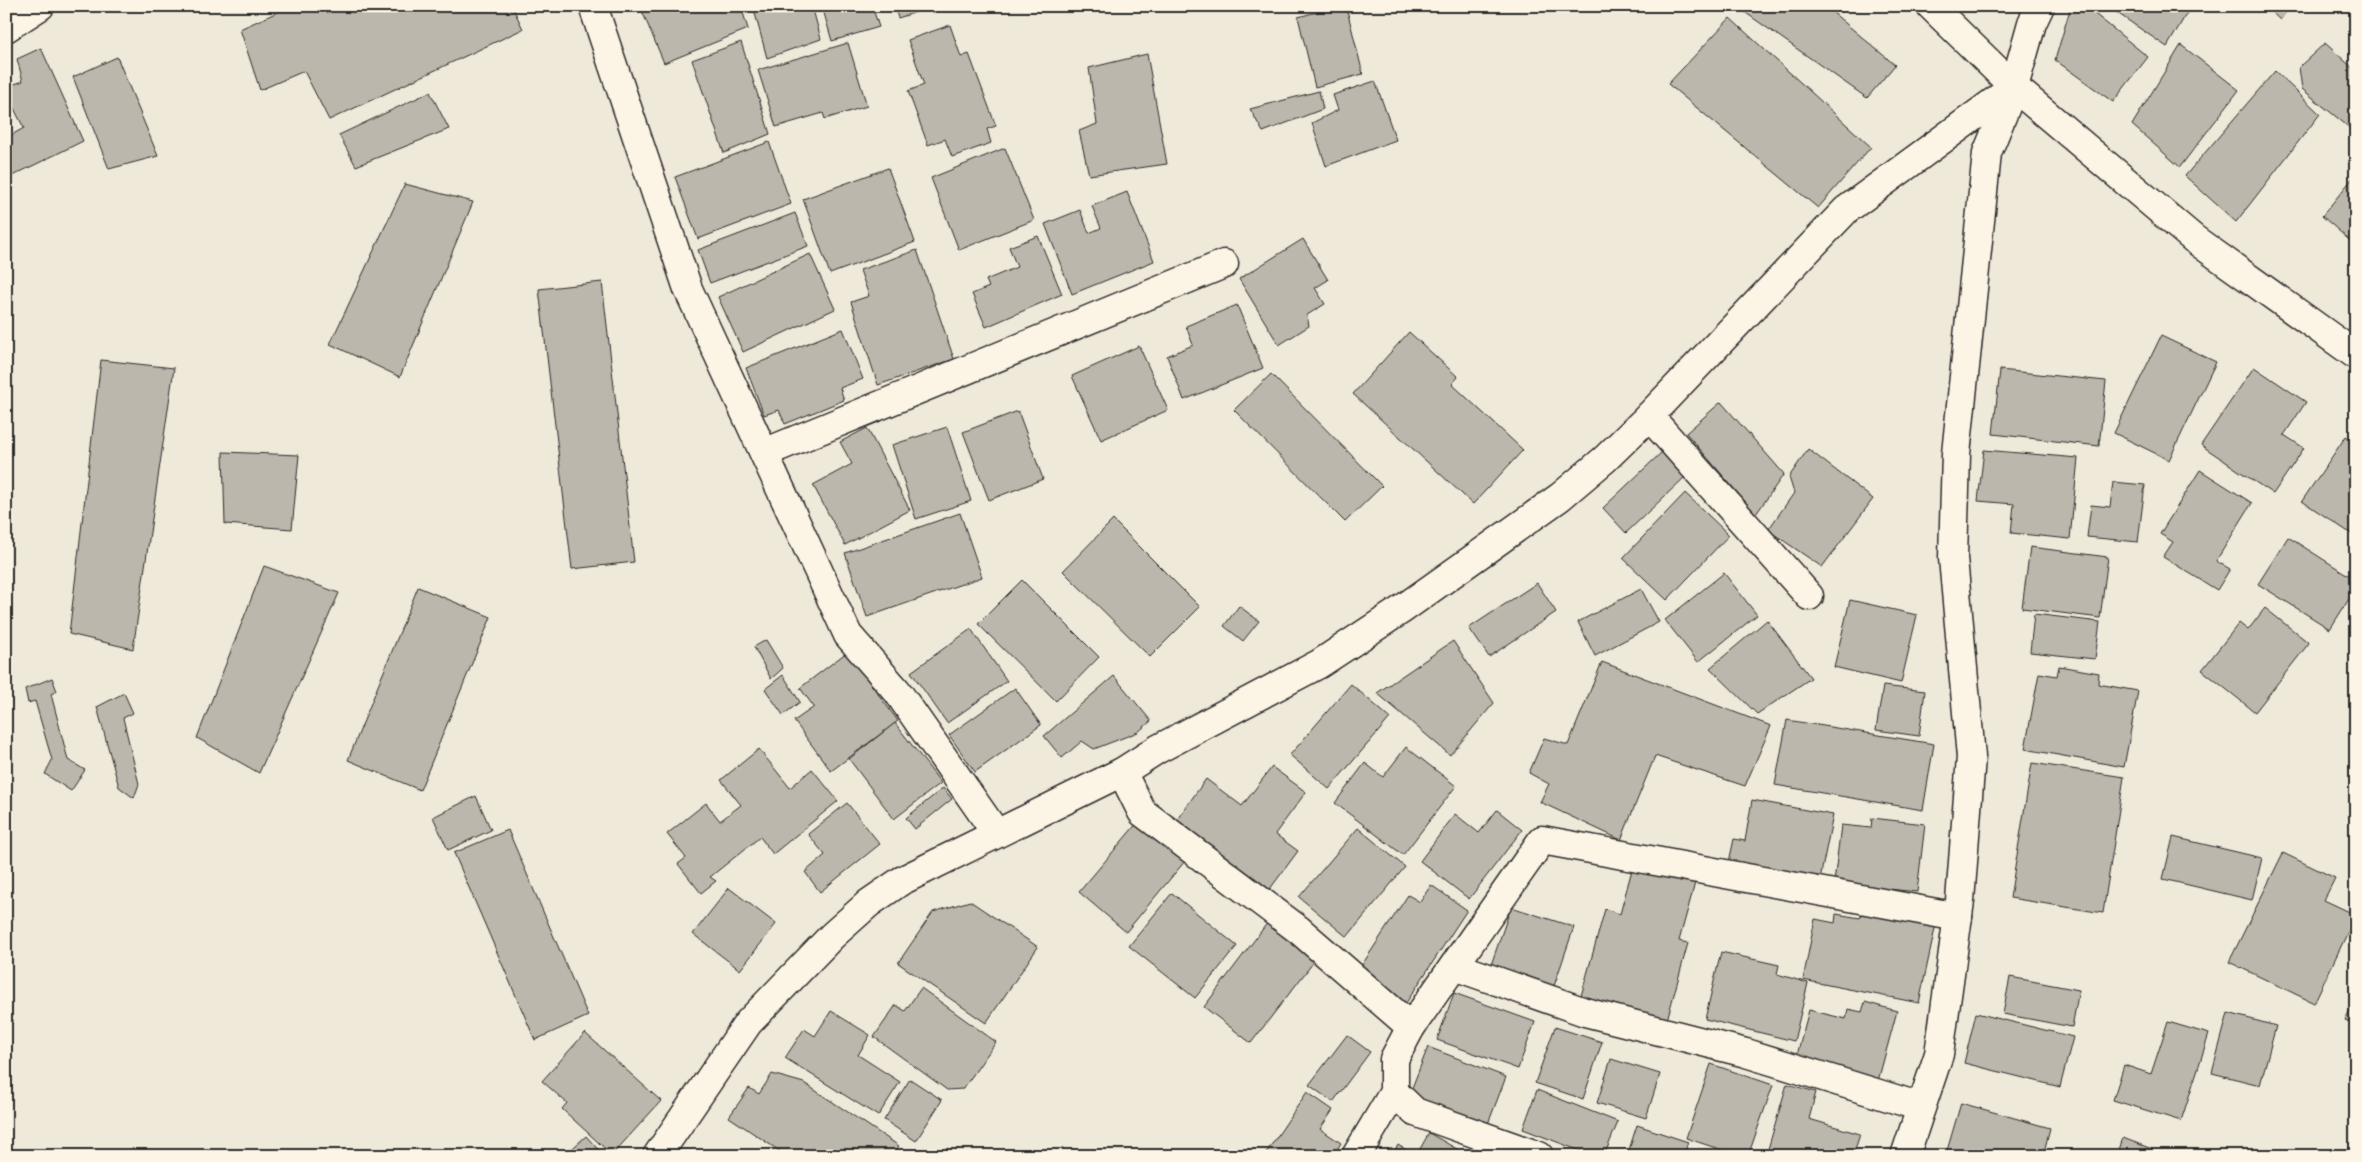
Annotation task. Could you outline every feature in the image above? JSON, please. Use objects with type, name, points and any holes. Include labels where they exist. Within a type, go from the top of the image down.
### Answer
[{"type":"street","points":[[6,28],[40,6]]},
{"type":"street","points":[[593,6],[688,289],[848,635],[897,691],[996,832]]},
{"type":"street","points":[[1931,6],[2014,87],[2194,239],[2356,355]]},
{"type":"street","points":[[1905,1156],[1939,1054],[1958,917],[1971,757],[1953,558],[1956,454],[1987,153],[2014,87],[2032,23],[2040,6]]},
{"type":"street","points":[[657,1156],[748,1023],[832,936],[869,903],[901,881],[996,832],[1122,772],[1158,748],[1319,664],[1401,610],[1560,497],[1605,459],[1649,416],[1846,210],[2014,87]]},
{"type":"street","points":[[764,453],[1224,264]]},
{"type":"street","points":[[1649,416],[1809,596]]},
{"type":"street","points":[[1122,772],[1142,812],[1299,930],[1411,1027]]},
{"type":"street","points":[[1356,1156],[1394,1092],[1394,1059],[1411,1027],[1542,840],[1958,917]]},
{"type":"street","points":[[1454,966],[1585,1012],[1746,1053],[1921,1107]]},
{"type":"street","points":[[1394,1092],[1415,1112],[1539,1156]]},
{"type":"building","points":[[291,6],[512,6],[523,29],[329,120],[304,71],[260,90],[240,29]]},
{"type":"building","points":[[640,6],[741,6],[748,29],[664,63]]},
{"type":"building","points":[[753,6],[812,6],[821,39],[767,58]]},
{"type":"building","points":[[822,6],[872,6],[879,27],[832,41]]},
{"type":"building","points":[[894,6],[935,6],[898,18]]},
{"type":"building","points":[[1346,6],[1363,74],[1315,87],[1298,17]]},
{"type":"building","points":[[1736,6],[1825,6],[1895,65],[1867,98]]},
{"type":"building","points":[[2071,6],[2085,6],[2148,57],[2113,102],[2055,60]]},
{"type":"building","points":[[2107,6],[2191,6],[2167,47]]},
{"type":"building","points":[[2265,6],[2291,6],[2280,20]]},
{"type":"building","points":[[1730,18],[1871,147],[1818,208],[1668,84]]},
{"type":"building","points":[[950,25],[961,57],[969,54],[996,126],[987,129],[991,143],[952,157],[945,139],[928,145],[908,91],[924,85],[908,40]]},
{"type":"building","points":[[741,42],[770,134],[724,153],[692,60]]},
{"type":"building","points":[[848,43],[867,106],[825,119],[823,113],[776,127],[758,70]]},
{"type":"building","points":[[2325,43],[2356,71],[2356,133],[2302,89],[2299,67]]},
{"type":"building","points":[[2181,45],[2239,90],[2180,167],[2132,125]]},
{"type":"building","points":[[41,48],[83,141],[8,178],[6,138],[24,128],[6,93],[6,87],[23,81],[17,59]]},
{"type":"building","points":[[1147,54],[1167,164],[1089,175],[1079,131],[1097,124],[1089,68]]},
{"type":"building","points":[[117,57],[158,156],[109,169],[73,77]]},
{"type":"building","points":[[2275,71],[2320,114],[2236,222],[2185,176]]},
{"type":"building","points":[[1375,81],[1396,140],[1326,166],[1312,123],[1338,110],[1333,95]]},
{"type":"building","points":[[1319,91],[1323,109],[1263,132],[1250,109]]},
{"type":"building","points":[[430,92],[449,129],[356,166],[339,135]]},
{"type":"building","points":[[769,142],[791,204],[698,239],[675,177]]},
{"type":"building","points":[[1005,148],[1034,220],[959,250],[931,178]]},
{"type":"building","points":[[888,168],[915,242],[830,274],[803,199]]},
{"type":"building","points":[[2356,174],[2356,246],[2322,216]]},
{"type":"building","points":[[405,184],[473,202],[400,377],[330,344]]},
{"type":"building","points":[[1127,192],[1154,261],[1072,294],[1045,224],[1080,210],[1089,233],[1101,228],[1092,206]]},
{"type":"building","points":[[795,213],[808,246],[710,283],[698,250]]},
{"type":"building","points":[[1038,236],[1062,294],[986,327],[972,294],[989,287],[986,280],[1017,267],[1009,247]]},
{"type":"building","points":[[1303,239],[1328,280],[1315,288],[1325,304],[1307,315],[1309,326],[1279,345],[1239,279]]},
{"type":"building","points":[[917,250],[954,359],[878,385],[851,302],[869,296],[860,270]]},
{"type":"building","points":[[810,254],[835,309],[743,352],[718,297]]},
{"type":"building","points":[[602,282],[634,562],[572,569],[539,289]]},
{"type":"building","points":[[1237,305],[1263,368],[1184,400],[1167,356],[1193,345],[1186,326]]},
{"type":"building","points":[[843,329],[863,379],[840,388],[844,400],[785,424],[779,410],[764,415],[746,368]]},
{"type":"building","points":[[1409,332],[1458,377],[1452,384],[1523,450],[1473,504],[1353,394]]},
{"type":"building","points":[[2161,336],[2216,362],[2169,460],[2114,433]]},
{"type":"building","points":[[1139,346],[1168,410],[1101,440],[1072,376]]},
{"type":"building","points":[[101,360],[174,368],[133,649],[69,634]]},
{"type":"building","points":[[2254,367],[2306,402],[2284,435],[2304,448],[2273,494],[2201,445]]},
{"type":"building","points":[[2000,370],[2106,381],[2099,446],[1993,434]]},
{"type":"building","points":[[1271,374],[1382,486],[1345,522],[1234,410]]},
{"type":"building","points":[[1721,402],[1784,474],[1756,514],[1686,433]]},
{"type":"building","points":[[1018,411],[1043,479],[989,500],[963,432]]},
{"type":"building","points":[[947,427],[971,501],[916,519],[892,445]]},
{"type":"building","points":[[867,428],[910,510],[845,545],[813,485],[852,464],[840,442]]},
{"type":"building","points":[[2346,436],[2356,443],[2356,537],[2302,501]]},
{"type":"building","points":[[1808,449],[1873,499],[1822,567],[1768,530],[1794,493],[1789,477]]},
{"type":"building","points":[[1984,450],[2078,458],[2070,539],[2011,533],[2014,504],[1978,501]]},
{"type":"building","points":[[1663,451],[1686,476],[1626,533],[1603,508]]},
{"type":"building","points":[[223,452],[299,455],[292,529],[225,524]]},
{"type":"building","points":[[2200,470],[2252,503],[2216,561],[2230,569],[2217,590],[2163,557],[2173,542],[2160,534]]},
{"type":"building","points":[[2113,482],[2145,485],[2138,542],[2087,537],[2091,505],[2110,507]]},
{"type":"building","points":[[1685,493],[1729,535],[1667,600],[1623,558]]},
{"type":"building","points":[[960,513],[982,577],[867,617],[845,553]]},
{"type":"building","points":[[1113,520],[1200,607],[1150,657],[1063,571]]},
{"type":"building","points":[[2288,537],[2356,580],[2356,588],[2330,629],[2258,584]]},
{"type":"building","points":[[2030,547],[2108,557],[2100,618],[2022,608]]},
{"type":"building","points":[[264,566],[339,593],[259,773],[197,738]]},
{"type":"building","points":[[1724,573],[1757,615],[1698,662],[1665,620]]},
{"type":"building","points":[[1022,580],[1099,657],[1056,701],[978,624]]},
{"type":"building","points":[[1537,583],[1556,612],[1489,657],[1469,628]]},
{"type":"building","points":[[418,587],[491,617],[420,790],[348,760]]},
{"type":"building","points":[[1641,589],[1659,622],[1595,656],[1578,622]]},
{"type":"building","points":[[1850,600],[1917,615],[1901,683],[1834,667]]},
{"type":"building","points":[[1239,606],[1259,621],[1243,641],[1224,626]]},
{"type":"building","points":[[2265,608],[2309,643],[2255,712],[2202,670],[2239,623],[2248,630]]},
{"type":"building","points":[[2034,614],[2100,622],[2095,659],[2030,652]]},
{"type":"building","points":[[1767,620],[1811,678],[1757,714],[1710,668]]},
{"type":"building","points":[[971,629],[1007,681],[947,723],[911,672]]},
{"type":"building","points":[[766,640],[783,668],[771,679],[754,647]]},
{"type":"building","points":[[1453,641],[1494,703],[1450,755],[1377,693]]},
{"type":"building","points":[[847,652],[898,721],[831,771],[794,721],[814,707],[800,688]]},
{"type":"building","points":[[1602,662],[1771,726],[1745,786],[1655,756],[1621,840],[1540,802],[1549,784],[1529,773],[1544,738],[1568,745]]},
{"type":"building","points":[[2059,666],[2099,673],[2098,684],[2138,691],[2124,767],[2025,749],[2039,673],[2057,676]]},
{"type":"building","points":[[783,675],[800,702],[783,715],[765,689]]},
{"type":"building","points":[[1114,676],[1151,721],[1138,732],[1094,749],[1082,741],[1062,758],[1044,736]]},
{"type":"building","points":[[52,678],[57,691],[51,694],[68,760],[85,770],[71,791],[45,774],[52,760],[35,701],[28,703],[25,689]]},
{"type":"building","points":[[1351,684],[1390,718],[1329,789],[1290,755]]},
{"type":"building","points":[[1883,686],[1925,691],[1919,736],[1876,730]]},
{"type":"building","points":[[1015,688],[1041,725],[975,772],[949,735]]},
{"type":"building","points":[[124,693],[133,713],[123,718],[139,784],[134,798],[119,787],[97,707]]},
{"type":"building","points":[[1787,720],[1934,744],[1923,810],[1775,785]]},
{"type":"building","points":[[895,723],[941,783],[894,819],[849,759]]},
{"type":"building","points":[[1406,747],[1456,786],[1403,855],[1335,803],[1365,763],[1383,777]]},
{"type":"building","points":[[759,749],[790,788],[812,769],[838,801],[773,854],[760,837],[710,877],[716,881],[701,893],[678,864],[686,858],[667,834],[706,803],[720,821],[741,805],[721,780]]},
{"type":"building","points":[[2032,763],[2124,777],[2103,913],[2010,898]]},
{"type":"building","points":[[1272,767],[1306,792],[1275,834],[1298,851],[1261,901],[1168,832],[1206,779],[1242,806]]},
{"type":"building","points":[[943,788],[952,799],[915,829],[906,818]]},
{"type":"building","points":[[476,796],[491,830],[448,850],[433,817]]},
{"type":"building","points":[[1752,800],[1833,815],[1820,879],[1729,862],[1734,839],[1745,841]]},
{"type":"building","points":[[847,803],[880,844],[820,892],[805,872],[825,855],[808,834]]},
{"type":"building","points":[[1497,810],[1522,830],[1469,899],[1420,861],[1455,814],[1479,833]]},
{"type":"building","points":[[1872,818],[1925,824],[1917,892],[1834,883],[1841,825],[1871,828]]},
{"type":"building","points":[[1138,822],[1185,861],[1126,932],[1079,892]]},
{"type":"building","points":[[1358,828],[1405,867],[1347,937],[1299,897]]},
{"type":"building","points":[[508,830],[588,1016],[535,1040],[454,853]]},
{"type":"building","points":[[2173,837],[2262,858],[2252,900],[2163,879]]},
{"type":"building","points":[[2283,853],[2335,878],[2324,900],[2356,915],[2314,1003],[2229,962]]},
{"type":"building","points":[[1633,866],[1695,883],[1679,941],[1688,943],[1667,1020],[1581,996],[1605,909],[1620,914]]},
{"type":"building","points":[[1431,885],[1467,910],[1404,1006],[1356,974],[1408,895],[1420,902]]},
{"type":"building","points":[[729,888],[776,924],[740,970],[693,934]]},
{"type":"building","points":[[1172,893],[1237,946],[1195,998],[1129,946]]},
{"type":"building","points":[[970,901],[1038,947],[986,1023],[898,963],[933,912]]},
{"type":"building","points":[[1511,907],[1574,927],[1554,986],[1491,965]]},
{"type":"building","points":[[1865,910],[1936,924],[1919,1003],[1803,980],[1815,919],[1835,923],[1836,914],[1860,918]]},
{"type":"building","points":[[1268,922],[1316,959],[1251,1043],[1204,1007]]},
{"type":"building","points":[[1721,952],[1779,965],[1777,974],[1808,983],[1794,1041],[1705,1019]]},
{"type":"building","points":[[2010,977],[2079,990],[2072,1027],[2003,1014]]},
{"type":"building","points":[[921,988],[996,1042],[963,1089],[947,1090],[874,1037],[896,1005],[905,1011]]},
{"type":"building","points":[[1454,993],[1535,1022],[1518,1069],[1437,1040]]},
{"type":"building","points":[[2356,998],[2356,1025],[2345,1020]]},
{"type":"building","points":[[1865,1002],[1897,1011],[1878,1081],[1796,1059],[1809,1010],[1846,1019],[1848,1009],[1862,1012]]},
{"type":"building","points":[[831,1011],[870,1035],[858,1055],[900,1082],[878,1116],[785,1058],[804,1029],[815,1036]]},
{"type":"building","points":[[1976,1013],[2073,1037],[2060,1087],[1964,1063]]},
{"type":"building","points":[[2228,1013],[2276,1026],[2260,1085],[2212,1073]]},
{"type":"building","points":[[2168,1022],[2209,1034],[2181,1121],[2113,1100],[2124,1065],[2151,1074]]},
{"type":"building","points":[[1555,1027],[1602,1042],[1583,1099],[1535,1083]]},
{"type":"building","points":[[585,1033],[661,1101],[612,1155],[562,1109],[567,1103],[542,1081]]},
{"type":"building","points":[[1347,1035],[1370,1052],[1333,1102],[1309,1085]]},
{"type":"building","points":[[1428,1047],[1506,1077],[1486,1129],[1408,1098]]},
{"type":"building","points":[[1611,1059],[1660,1074],[1646,1118],[1597,1103]]},
{"type":"building","points":[[1711,1064],[1773,1085],[1748,1156],[1740,1156],[1686,1138]]},
{"type":"building","points":[[772,1074],[804,1083],[899,1146],[892,1156],[787,1156],[729,1117],[749,1088],[759,1094]]},
{"type":"building","points":[[910,1079],[942,1100],[916,1141],[884,1120]]},
{"type":"building","points":[[1787,1084],[1816,1092],[1809,1119],[1860,1134],[1853,1156],[1766,1156]]},
{"type":"building","points":[[1537,1090],[1618,1122],[1604,1156],[1594,1156],[1523,1129]]},
{"type":"building","points":[[1307,1092],[1333,1110],[1320,1129],[1341,1143],[1333,1156],[1264,1156]]},
{"type":"building","points":[[1961,1103],[2050,1128],[2043,1156],[1946,1154]]},
{"type":"building","points":[[1637,1125],[1688,1142],[1684,1156],[1627,1156]]},
{"type":"building","points":[[1429,1133],[1469,1156],[1416,1156]]},
{"type":"building","points":[[586,1136],[604,1156],[564,1156]]},
{"type":"building","points":[[2123,1138],[2152,1149],[2149,1156],[2117,1156]]},
{"type":"building","points":[[1398,1145],[1416,1156],[1392,1156]]}]
